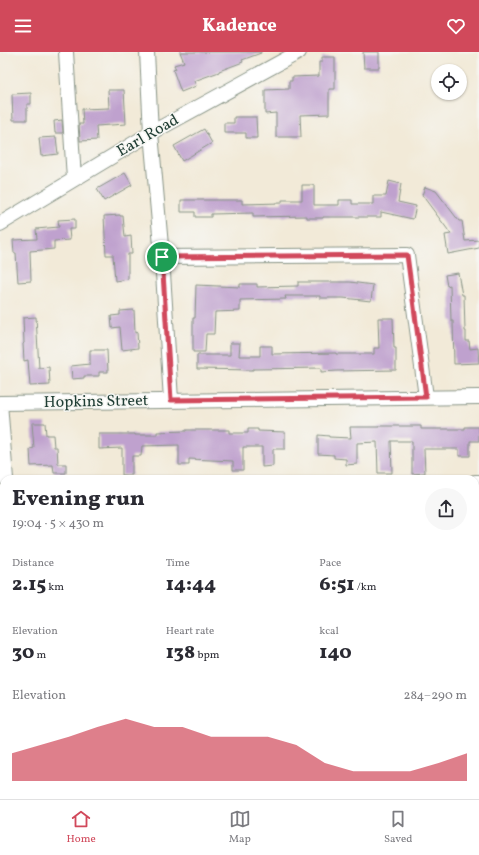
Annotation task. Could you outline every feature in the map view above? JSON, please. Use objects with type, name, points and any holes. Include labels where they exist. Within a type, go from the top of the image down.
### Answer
[{"type":"street","points":[[66,52],[74,179]]},
{"type":"street","points":[[147,52],[150,133],[162,257],[171,400]]},
{"type":"street","name":"Earl Road","points":[[0,224],[273,58],[299,52]]},
{"type":"street","points":[[162,257],[407,255],[426,397]]},
{"type":"street","name":"Hopkins Street","points":[[0,403],[479,397]]},
{"type":"street","points":[[0,403],[5,475]]},
{"type":"building","points":[[180,52],[261,53],[242,60],[243,62],[194,81],[196,86],[181,92],[173,70],[176,69],[174,65],[184,62]]},
{"type":"building","points":[[363,52],[379,52],[379,68],[364,68]]},
{"type":"building","points":[[322,57],[335,57],[335,89],[329,89],[329,114],[300,115],[301,137],[276,137],[276,113],[265,114],[265,90],[289,89],[289,81],[292,81],[292,77],[319,76],[319,62],[322,62]]},
{"type":"building","points":[[108,90],[124,90],[126,124],[96,126],[97,140],[80,141],[79,124],[83,124],[82,109],[109,108]]},
{"type":"building","points":[[31,93],[31,104],[27,104],[27,120],[13,120],[12,94]]},
{"type":"building","points":[[234,117],[256,117],[257,138],[246,138],[246,133],[224,133],[224,123],[234,123]]},
{"type":"building","points":[[62,120],[63,133],[55,133],[54,121]]},
{"type":"building","points":[[204,129],[212,143],[182,161],[174,146]]},
{"type":"building","points":[[56,137],[58,154],[41,156],[39,138]]},
{"type":"building","points":[[125,173],[132,185],[104,201],[97,189]]},
{"type":"building","points":[[389,181],[401,184],[398,202],[416,206],[413,219],[381,212],[381,217],[307,218],[307,216],[253,217],[253,213],[211,214],[211,217],[195,217],[195,212],[181,212],[181,200],[242,200],[242,204],[282,203],[282,200],[302,200],[302,185],[314,185],[314,205],[339,205],[339,200],[352,200],[352,204],[373,204],[373,196],[386,196]]},
{"type":"building","points":[[425,187],[436,191],[459,221],[462,221],[465,241],[479,240],[479,248],[448,254],[445,235],[451,234],[422,195]]},
{"type":"building","points":[[104,216],[123,216],[125,237],[131,236],[132,254],[128,254],[128,279],[115,281],[113,255],[106,255]]},
{"type":"building","points":[[75,219],[75,229],[69,229],[70,240],[54,241],[54,249],[30,251],[31,281],[18,282],[16,253],[14,253],[13,240],[37,239],[36,229],[59,227],[58,220]]},
{"type":"building","points":[[458,273],[462,295],[464,295],[466,341],[469,341],[470,349],[478,348],[479,363],[454,364],[450,285],[447,286],[445,275]]},
{"type":"building","points":[[298,282],[350,282],[373,285],[371,301],[343,298],[320,298],[320,296],[285,296],[286,299],[240,300],[240,311],[215,312],[214,334],[206,334],[205,352],[193,352],[193,318],[195,318],[196,285],[240,287],[240,284],[257,284],[257,287],[298,286]]},
{"type":"building","points":[[134,310],[135,333],[137,332],[138,348],[122,350],[120,327],[112,328],[111,316],[120,315],[120,311]]},
{"type":"building","points":[[36,317],[39,368],[49,367],[50,385],[30,386],[28,360],[24,361],[23,318]]},
{"type":"building","points":[[378,318],[393,318],[394,348],[396,348],[396,370],[321,372],[321,368],[253,370],[197,369],[197,355],[230,355],[230,343],[240,343],[239,356],[260,356],[260,346],[272,346],[272,354],[374,354],[374,348],[379,348]]},
{"type":"building","points":[[90,350],[107,350],[108,372],[99,372],[99,376],[84,376],[84,378],[72,379],[71,366],[90,364]]},
{"type":"building","points":[[32,423],[45,423],[46,435],[53,435],[54,447],[57,447],[58,464],[66,464],[66,473],[54,473],[53,465],[31,466],[30,449],[34,448]]},
{"type":"building","points":[[421,426],[421,429],[465,429],[465,427],[479,427],[479,441],[470,441],[470,456],[459,456],[459,449],[424,449],[425,473],[412,474],[412,441],[391,441],[392,473],[378,473],[377,442],[357,443],[357,464],[346,465],[346,459],[334,458],[334,455],[318,454],[318,435],[351,438],[350,427]]},
{"type":"building","points":[[248,429],[285,432],[285,449],[273,449],[273,466],[262,467],[262,447],[243,447],[243,470],[233,470],[233,461],[189,459],[189,465],[179,465],[179,445],[142,446],[141,456],[132,456],[132,475],[122,475],[122,448],[99,449],[99,434],[157,435],[157,432],[186,430],[229,430],[229,433],[248,433]]},
{"type":"route","points":[[407,255],[426,397],[171,400],[162,257],[407,255]]}]
